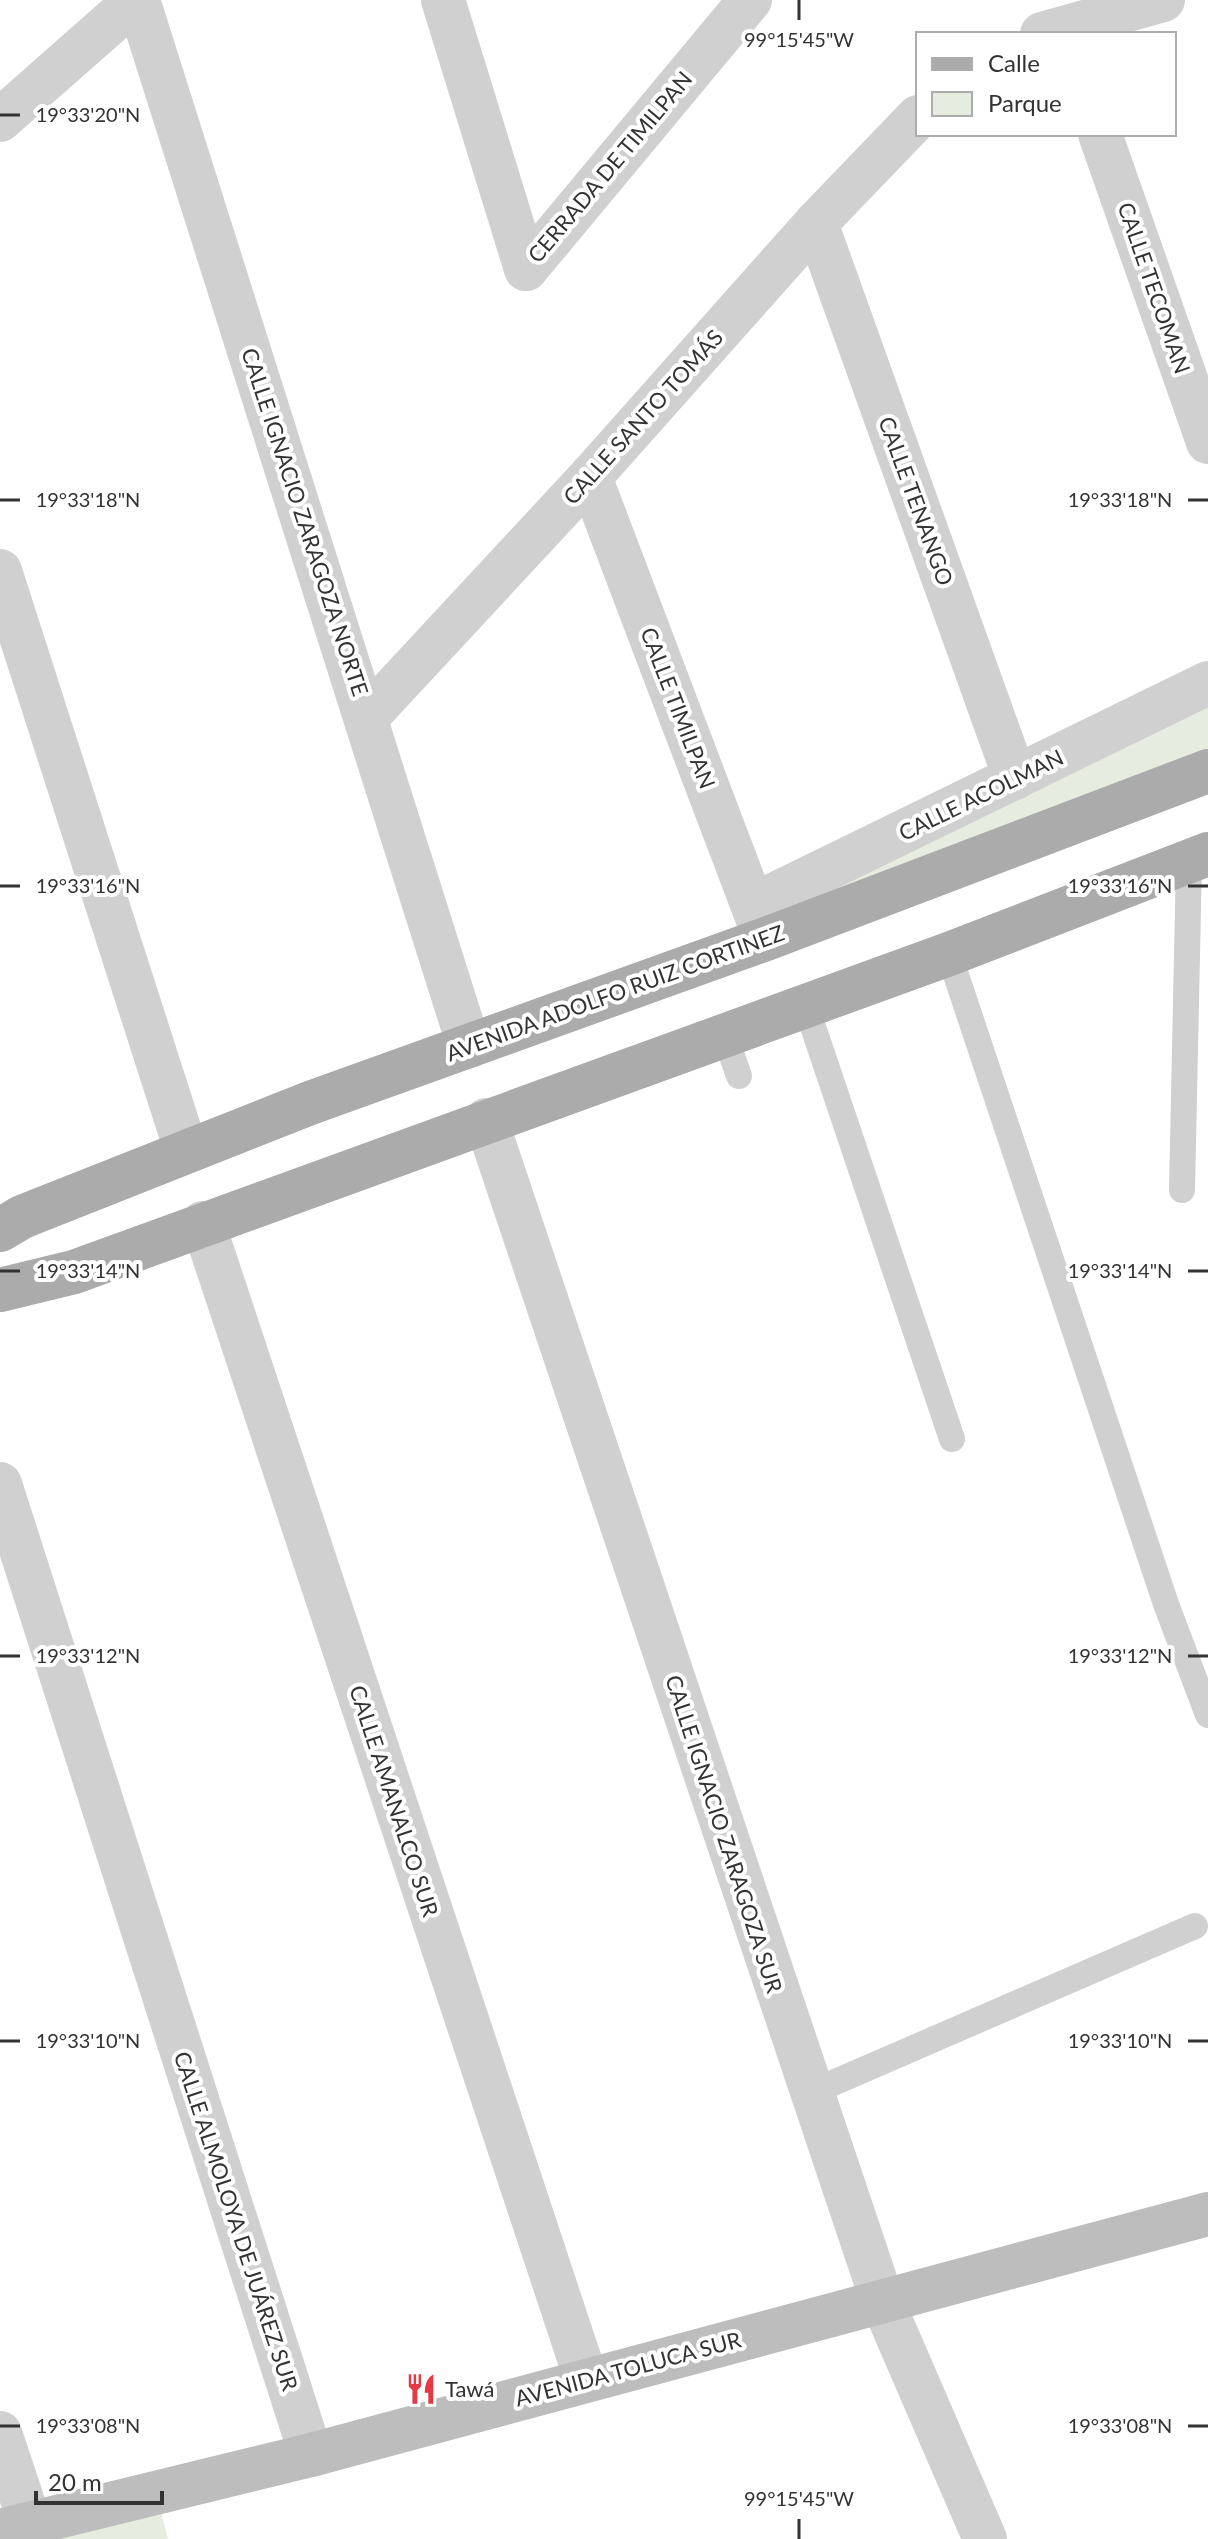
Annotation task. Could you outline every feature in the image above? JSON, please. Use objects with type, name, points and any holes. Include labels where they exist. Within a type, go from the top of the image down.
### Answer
[{"type":"main road","name":"AVENIDA ADOLFO RUIZ CORTINEZ","points":[[7,1224],[186,1150],[469,1046],[759,922],[1208,771]]},
{"type":"main road","points":[[0,1290],[74,1272],[949,954],[1198,858]]},
{"type":"street","points":[[0,120],[137,0]]},
{"type":"street","name":"CALLE IGNACIO ZARAGOZA NORTE","points":[[137,0],[469,1046]]},
{"type":"street","name":"CERRADA DE TIMILPAN","points":[[443,0],[526,269],[750,0]]},
{"type":"street","points":[[1057,32],[1163,0]]},
{"type":"street","name":"CALLE SANTO TOMÁS","points":[[367,717],[590,477],[816,223],[916,119]]},
{"type":"street","name":"CALLE TECOMAN","points":[[1101,136],[1208,442]]},
{"type":"street","name":"CALLE TENANGO","points":[[816,223],[1015,778]]},
{"type":"street","name":"CALLE TIMILPAN","points":[[590,477],[759,922]]},
{"type":"street","points":[[0,571],[186,1150]]},
{"type":"street","name":"CALLE ACOLMAN","points":[[759,922],[1015,778],[1208,683]]},
{"type":"street","name":"CALLE IGNACIO ZARAGOZA SUR","points":[[486,1120],[883,2303],[985,2539]]},
{"type":"street","name":"CALLE AMANALCO SUR","points":[[203,1223],[586,2379]]},
{"type":"street","points":[[0,1301],[74,1272]]},
{"type":"street","name":"CALLE ALMOLOYA DE JUÁREZ SUR","points":[[0,1484],[311,2455]]},
{"type":"street","name":"AVENIDA TOLUCA SUR","points":[[15,2527],[311,2455],[1208,2214]]},
{"type":"street","points":[[0,2433],[15,2527]]},
{"type":"lane","points":[[1182,1190],[1198,858]]},
{"type":"lane","points":[[949,954],[1166,1604],[1208,1715]]},
{"type":"lane","points":[[806,1006],[952,1439]]},
{"type":"lane","points":[[725,1036],[739,1076]]},
{"type":"lane","points":[[810,2093],[1195,1926]]},
{"type":"green space","points":[[1208,683],[1208,771],[766,939],[753,905]]},
{"type":"green space","points":[[156,2493],[168,2539],[0,2539]]},
{"type":"place","name":"Tawá","points":[[421,2389]]}]
